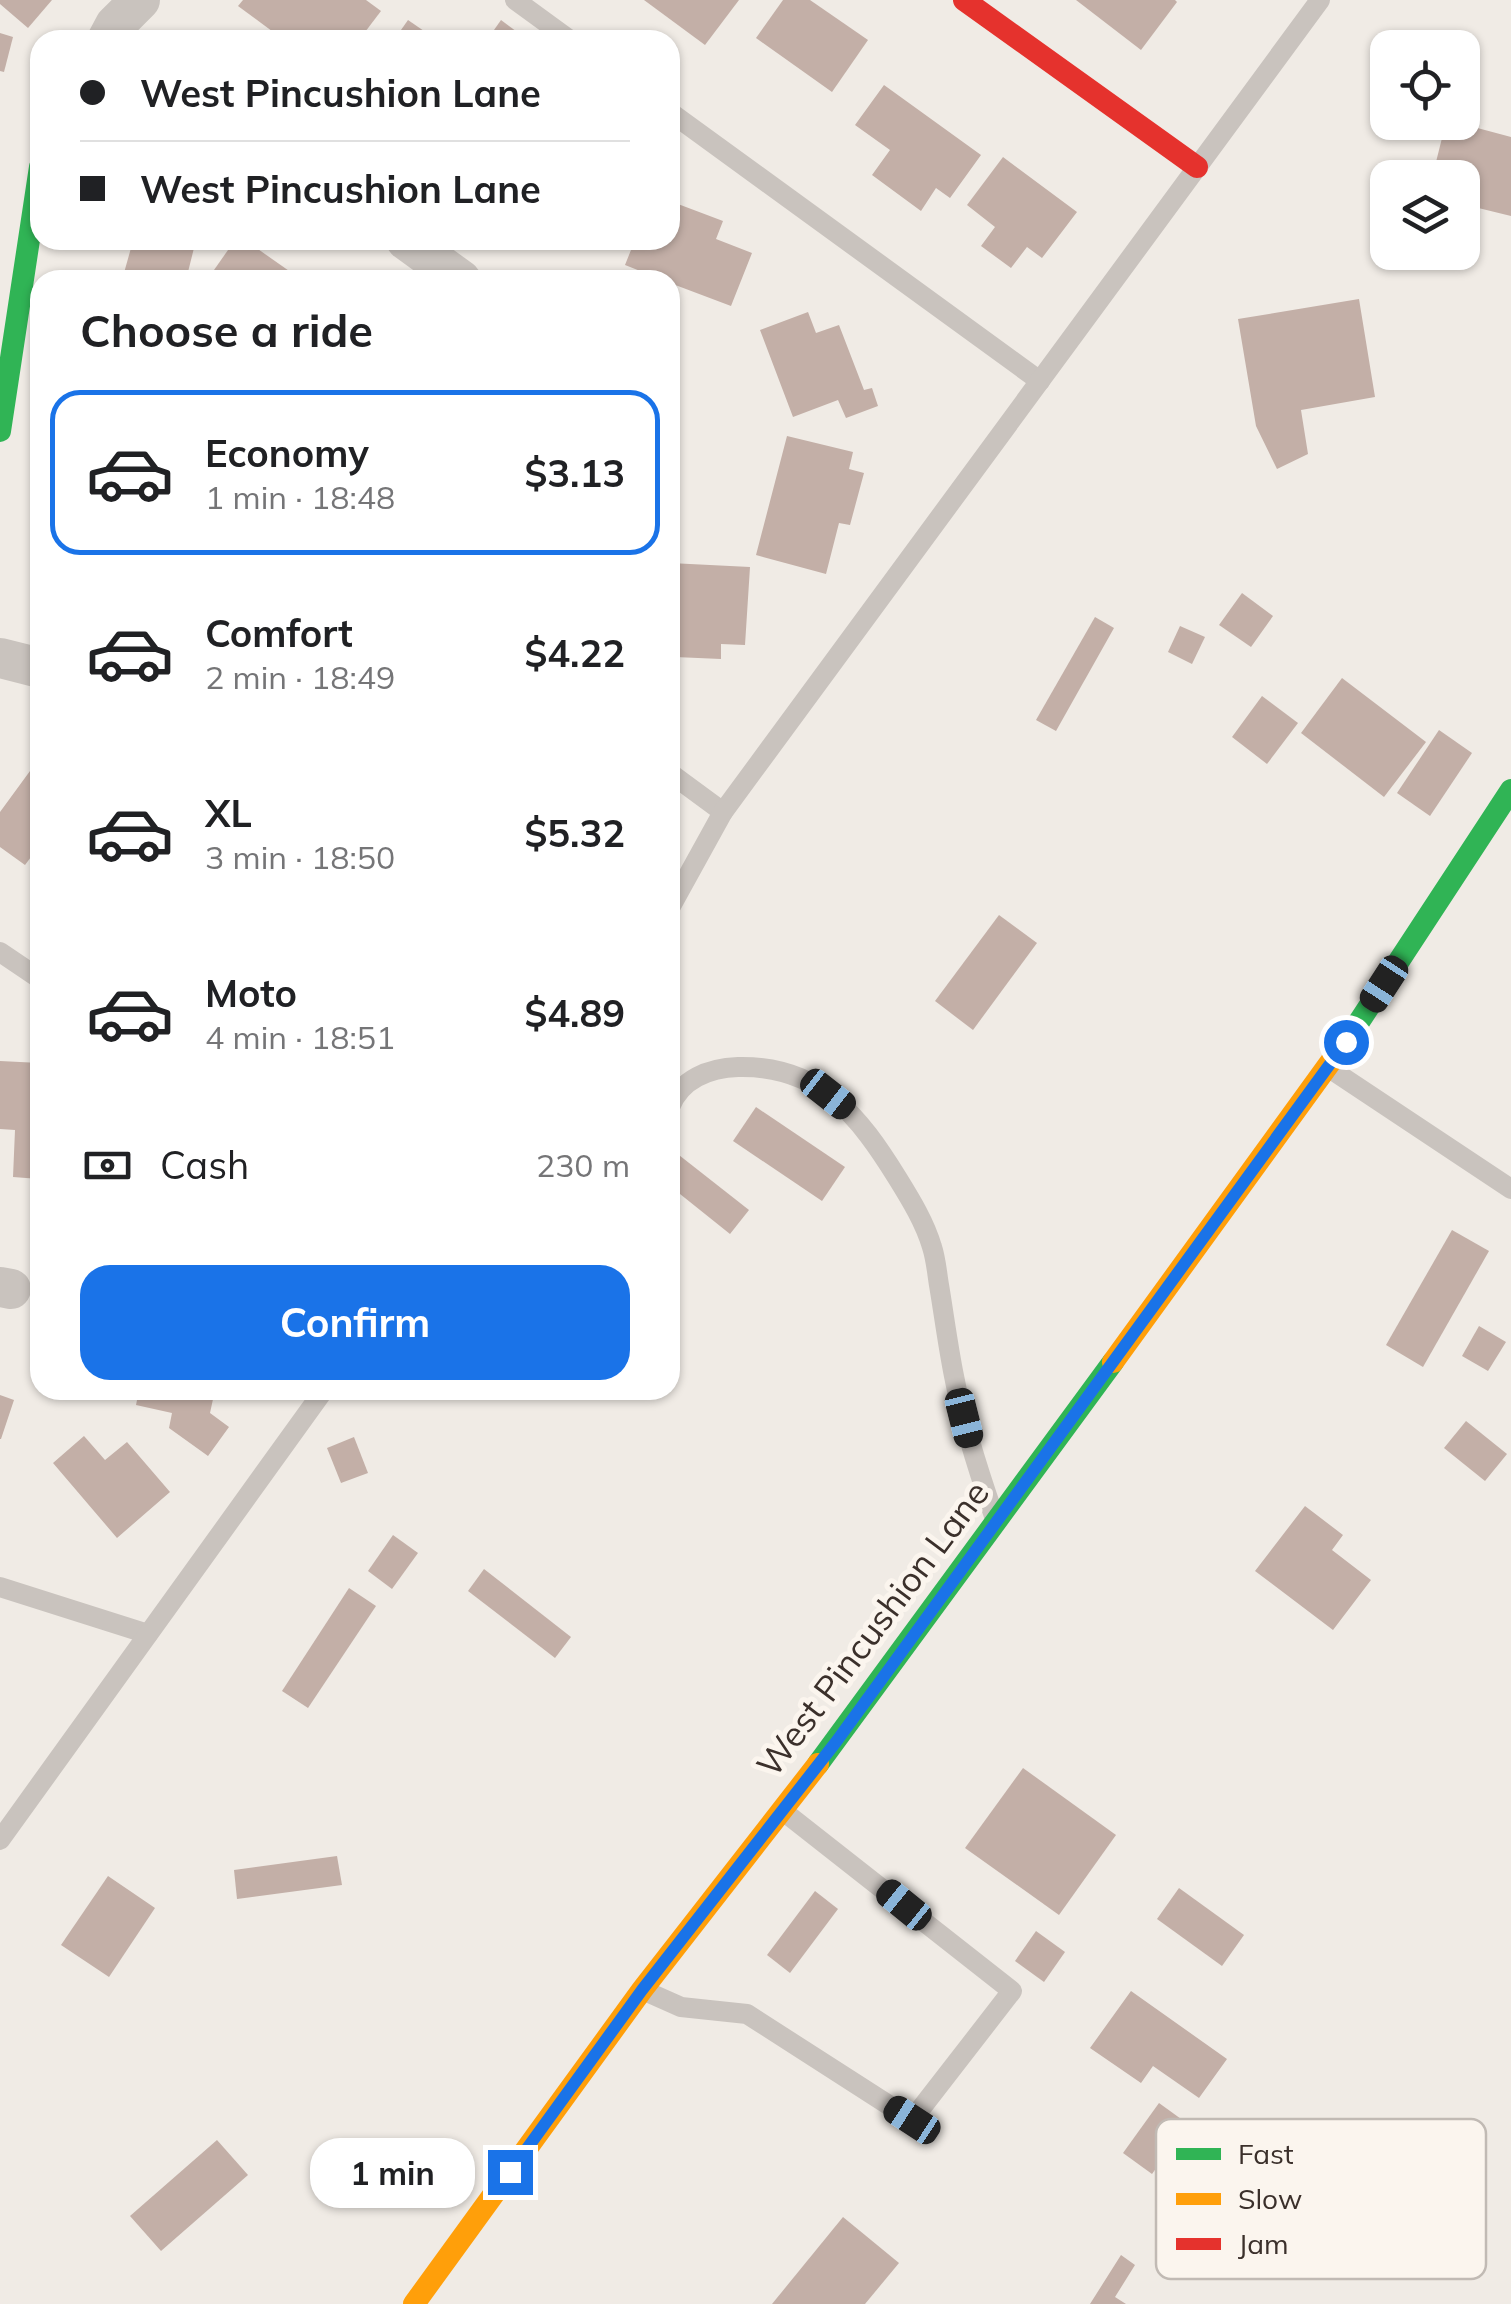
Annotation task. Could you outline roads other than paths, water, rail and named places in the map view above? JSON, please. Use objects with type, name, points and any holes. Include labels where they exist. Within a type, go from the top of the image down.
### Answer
[{"type":"street","points":[[964,0],[1197,167]]},
{"type":"street","points":[[0,431],[30,233]]},
{"type":"street","points":[[420,250],[447,270]]},
{"type":"street","points":[[0,658],[30,666]]},
{"type":"street","name":"West Pincushion Lane","points":[[414,2304],[642,1990],[836,1742],[1328,1067],[1511,790]]},
{"type":"lane","points":[[515,0],[556,30]]},
{"type":"lane","points":[[680,890],[723,812],[1320,0]]},
{"type":"lane","points":[[680,119],[1040,381]]},
{"type":"lane","points":[[15,331],[30,337]]},
{"type":"lane","points":[[680,780],[723,812]]},
{"type":"lane","points":[[0,952],[30,972]]},
{"type":"lane","points":[[680,1090],[696,1076],[726,1068],[761,1067],[792,1074],[849,1110],[872,1138],[915,1207],[932,1247],[954,1380],[974,1457],[997,1522]]},
{"type":"lane","points":[[1328,1067],[1511,1189]]},
{"type":"lane","points":[[0,1840],[317,1400]]},
{"type":"lane","points":[[0,1587],[148,1634]]},
{"type":"lane","points":[[642,1990],[681,2007],[747,2014],[912,2120],[1012,1991],[782,1810]]}]
